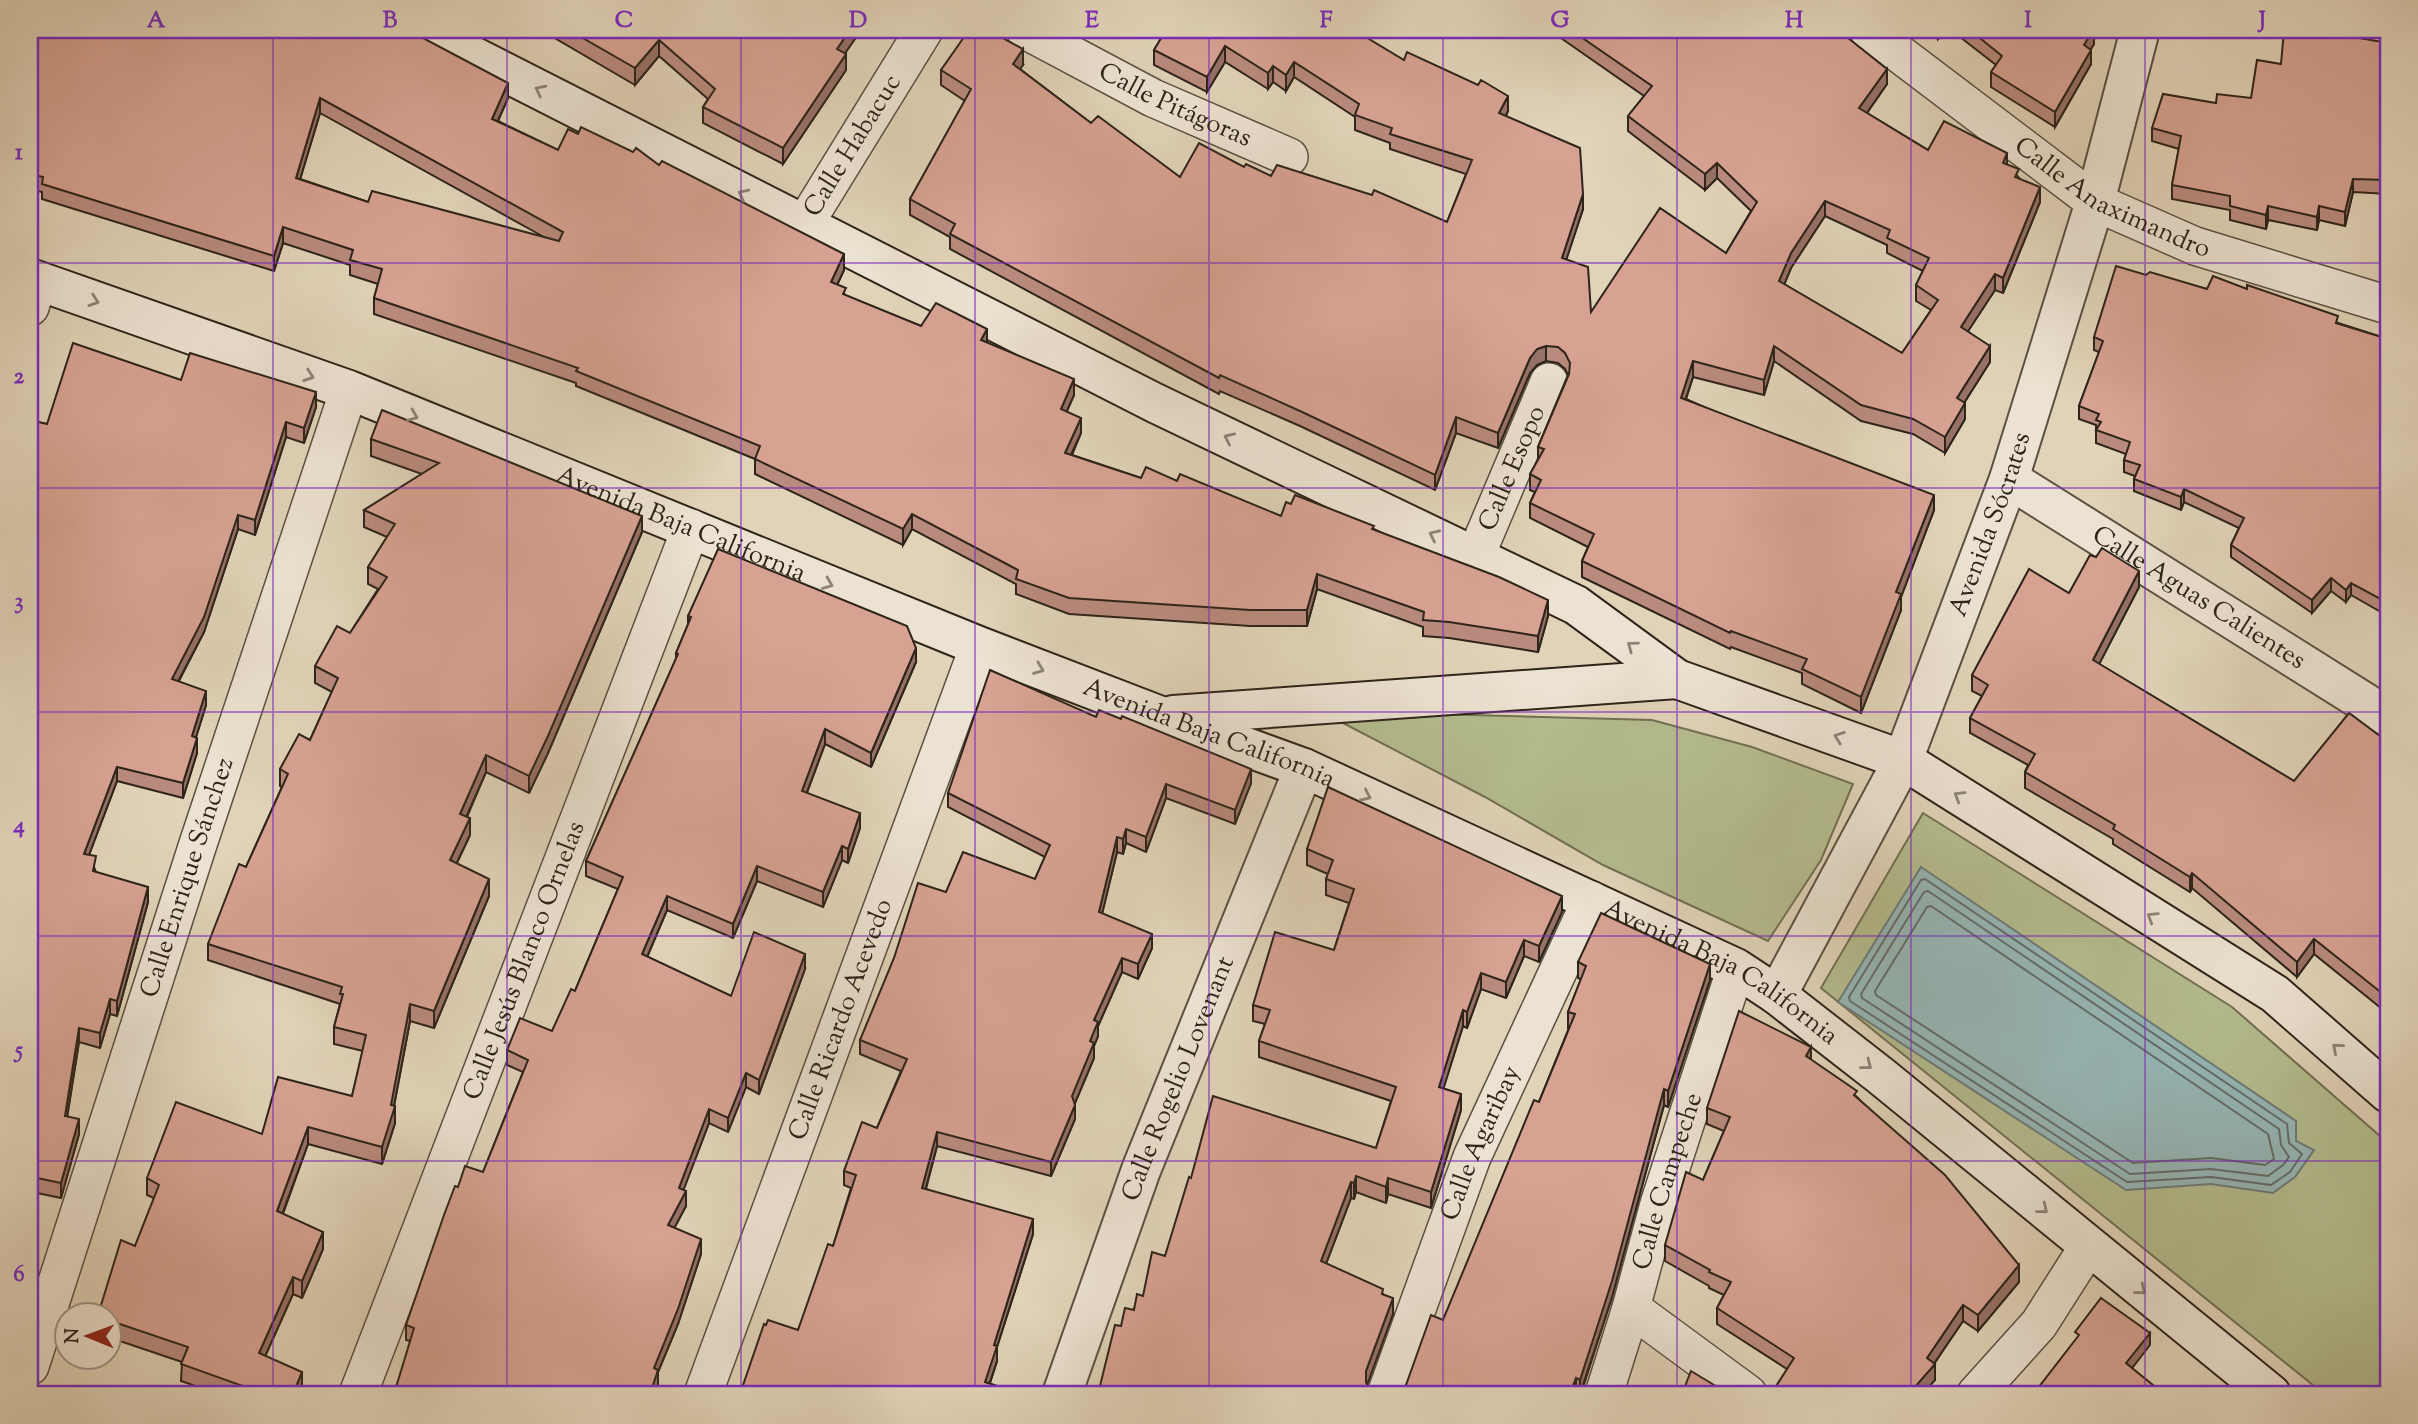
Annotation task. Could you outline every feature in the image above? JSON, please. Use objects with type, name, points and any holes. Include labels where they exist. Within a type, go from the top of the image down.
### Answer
[{"type":"main road","points":[[422,30],[1155,403],[1577,605],[1678,679],[1903,760],[2275,994],[2388,1093]]},
{"type":"main road","name":"Avenida Sócrates","points":[[1777,995],[1903,760],[2009,479],[2095,202],[2140,30]]},
{"type":"main road","name":"Avenida Baja California","points":[[32,289],[349,390],[979,646],[1304,768],[1736,968],[1777,995],[1881,1076],[2271,1394]]},
{"type":"main road","name":"Calle Aguas Calientes","points":[[2009,479],[2388,717]]},
{"type":"main road","points":[[1161,716],[1678,679]]},
{"type":"main road","name":"Calle Rogelio Lovenant","points":[[1062,1394],[1141,1170],[1304,768]]},
{"type":"street","name":"Calle Habacuc","points":[[804,225],[924,30]]},
{"type":"street","name":"Calle Pitágoras","points":[[1025,30],[1153,98],[1289,158]]},
{"type":"street","name":"Calle Anaximandro","points":[[1868,30],[2095,202],[2195,246],[2388,305]]},
{"type":"street","name":"Calle Esopo","points":[[1476,555],[1549,382]]},
{"type":"street","name":"Calle Enrique Sánchez","points":[[30,1366],[198,844],[349,390]]},
{"type":"street","name":"Calle Jesús Blanco Ornelas","points":[[358,1394],[691,528]]},
{"type":"street","name":"Calle Ricardo Acevedo","points":[[703,1394],[979,646]]},
{"type":"street","name":"Calle Agaribay","points":[[1386,1394],[1472,1157],[1591,900]]},
{"type":"street","name":"Calle Campeche","points":[[1604,1394],[1659,1204],[1736,968]]},
{"type":"street","points":[[1976,1394],[2039,1324],[2088,1247]]},
{"type":"street","points":[[1631,1308],[1748,1394]]},
{"type":"green space","points":[[1320,711],[1652,720],[1752,747],[1853,784],[1821,860],[1768,941],[1603,865],[1485,797]]},
{"type":"green space","points":[[1923,813],[2232,1007],[2388,1143],[2388,1394],[2324,1394],[1821,988]]},
{"type":"water","points":[[1921,867],[2296,1121],[2296,1141],[2314,1150],[2295,1177],[2273,1193],[2211,1184],[2126,1190],[1838,1002]]},
{"type":"building","points":[[30,30],[408,30],[508,83],[492,119],[558,150],[568,129],[578,134],[581,127],[633,152],[636,148],[659,165],[662,161],[844,254],[831,282],[846,288],[843,294],[921,326],[936,303],[987,329],[981,340],[1074,379],[1061,409],[1081,418],[1065,453],[1141,478],[1146,467],[1177,481],[1180,474],[1281,516],[1286,502],[1291,504],[1295,495],[1374,526],[1372,529],[1499,577],[1548,600],[1538,636],[1423,620],[1424,612],[1317,574],[1307,610],[1250,610],[1069,598],[1016,579],[1018,570],[912,514],[903,529],[755,459],[760,446],[576,371],[578,368],[374,298],[382,269],[350,260],[353,250],[283,227],[274,256],[42,184],[43,177],[30,174]],"holes":[[[320,98],[563,232],[559,241],[372,191],[368,202],[296,178]]]},
{"type":"building","points":[[569,30],[850,30],[837,49],[846,54],[783,148],[703,107],[715,89],[659,40],[635,68]]},
{"type":"building","points":[[969,30],[988,30],[1023,49],[1013,64],[1091,123],[1098,116],[1180,177],[1199,143],[1244,167],[1246,164],[1271,176],[1277,165],[1372,195],[1374,190],[1447,222],[1472,160],[1390,134],[1392,128],[1355,115],[1359,104],[1294,62],[1286,75],[1273,66],[1268,73],[1225,46],[1207,77],[1154,50],[1166,30],[1354,30],[1404,60],[1407,52],[1478,85],[1481,80],[1508,96],[1499,113],[1580,148],[1583,194],[1562,258],[1588,267],[1591,312],[1660,208],[1726,253],[1757,202],[1717,163],[1705,174],[1628,116],[1652,86],[1571,30],[1818,30],[1822,33],[1824,30],[1838,30],[1887,69],[1859,108],[1928,150],[1944,121],[2007,153],[2003,163],[2019,169],[2015,177],[2040,187],[2003,278],[1995,274],[1961,327],[1990,346],[1957,398],[1965,403],[1945,437],[1913,419],[1861,405],[1774,346],[1764,380],[1693,361],[1681,398],[1934,495],[1896,592],[1901,594],[1861,697],[1802,669],[1807,659],[1731,631],[1730,633],[1582,561],[1594,534],[1530,503],[1541,480],[1530,474],[1544,449],[1538,447],[1569,374],[1570,363],[1558,347],[1546,346],[1537,349],[1530,358],[1498,433],[1456,417],[1435,475],[1220,375],[1219,378],[950,234],[955,224],[910,199],[971,89],[941,70]],"holes":[[[1825,201],[1890,230],[1887,238],[1929,258],[1916,285],[1938,300],[1902,353],[1779,281],[1791,253]]]},
{"type":"building","points":[[1970,30],[2093,30],[2084,45],[2091,50],[2055,112],[1991,72],[2002,56]]},
{"type":"building","points":[[2284,30],[2314,30],[2388,43],[2388,180],[2353,179],[2345,212],[2319,206],[2317,217],[2268,206],[2266,215],[2230,206],[2230,196],[2172,185],[2181,136],[2152,128],[2163,94],[2216,103],[2217,94],[2251,98],[2257,60],[2281,64]]},
{"type":"building","points":[[2116,266],[2146,275],[2150,272],[2207,289],[2213,276],[2247,289],[2247,285],[2338,316],[2336,323],[2388,339],[2388,603],[2351,583],[2346,590],[2331,578],[2312,600],[2231,545],[2244,518],[2184,489],[2181,497],[2134,479],[2140,465],[2124,460],[2130,442],[2096,430],[2101,422],[2096,420],[2099,414],[2079,406],[2103,341],[2094,337]]},
{"type":"building","points":[[73,343],[181,380],[190,353],[316,392],[304,428],[286,422],[255,520],[238,515],[204,617],[172,679],[206,691],[192,736],[197,738],[183,783],[117,767],[84,854],[96,856],[93,871],[148,887],[117,1001],[110,999],[100,1033],[79,1028],[65,1116],[79,1119],[61,1183],[37,1178],[30,1216],[30,511],[34,497],[30,495],[30,420],[47,424]]},
{"type":"building","points":[[382,410],[642,516],[529,776],[486,755],[460,814],[470,818],[450,860],[489,879],[434,1011],[410,1004],[391,1105],[395,1106],[382,1147],[308,1127],[277,1211],[323,1232],[302,1281],[293,1277],[259,1353],[302,1372],[293,1394],[265,1394],[181,1364],[188,1347],[122,1325],[122,1302],[102,1302],[121,1240],[135,1246],[159,1185],[147,1178],[176,1102],[262,1134],[278,1077],[352,1096],[366,1035],[334,1027],[343,994],[340,994],[342,987],[208,944],[239,864],[246,867],[288,774],[280,769],[299,734],[310,740],[338,678],[315,666],[337,626],[350,633],[387,577],[368,567],[395,524],[364,510],[439,463],[371,439]]},
{"type":"building","points":[[2102,548],[2139,571],[2093,660],[2294,781],[2349,713],[2388,742],[2388,998],[2314,939],[2297,962],[2192,873],[2190,877],[2113,829],[2115,825],[2025,772],[2035,754],[1970,718],[1988,685],[1972,675],[2029,569],[2069,593],[2090,555],[2096,557]]},
{"type":"building","points":[[718,549],[907,626],[916,648],[871,753],[825,729],[802,791],[860,813],[848,849],[842,846],[823,892],[757,866],[733,924],[667,896],[642,954],[731,996],[754,932],[805,954],[759,1080],[746,1073],[728,1118],[709,1109],[679,1188],[686,1191],[668,1225],[701,1239],[678,1309],[654,1368],[658,1370],[650,1394],[394,1394],[414,1328],[406,1325],[455,1186],[458,1187],[465,1166],[483,1172],[528,1060],[507,1050],[520,1018],[552,1031],[571,989],[575,991],[623,877],[586,861],[678,654],[676,653],[691,617],[688,616]]},
{"type":"building","points":[[990,670],[1096,717],[1099,710],[1121,719],[1122,716],[1251,769],[1235,810],[1166,784],[1146,837],[1126,829],[1123,839],[1117,837],[1099,912],[1152,934],[1138,964],[1122,958],[1094,1020],[1098,1022],[1090,1041],[1094,1043],[1072,1096],[1075,1105],[1051,1162],[937,1132],[922,1188],[1033,1219],[985,1382],[1001,1387],[998,1394],[740,1394],[764,1324],[766,1325],[768,1320],[798,1330],[828,1244],[833,1246],[856,1175],[844,1171],[862,1122],[877,1128],[907,1059],[860,1040],[894,958],[918,883],[946,892],[963,852],[1035,879],[1050,845],[948,793]]},
{"type":"building","points":[[1328,787],[1562,896],[1539,946],[1524,940],[1506,982],[1481,973],[1467,1012],[1463,1010],[1439,1087],[1461,1094],[1431,1192],[1388,1178],[1386,1187],[1356,1176],[1354,1183],[1351,1182],[1321,1261],[1383,1289],[1382,1294],[1393,1298],[1366,1371],[1366,1382],[1370,1392],[1374,1394],[1098,1394],[1115,1325],[1121,1326],[1125,1308],[1134,1310],[1137,1294],[1143,1296],[1152,1252],[1165,1256],[1189,1177],[1191,1178],[1213,1096],[1376,1148],[1396,1087],[1259,1041],[1270,1010],[1253,1005],[1275,932],[1334,950],[1354,889],[1326,879],[1333,860],[1307,849]]},
{"type":"building","points":[[1601,913],[1710,964],[1668,1091],[1664,1089],[1612,1281],[1580,1380],[1576,1378],[1570,1394],[1399,1394],[1406,1385],[1431,1315],[1443,1320],[1534,1100],[1539,1102],[1575,1014],[1568,1012],[1586,966],[1578,962]]},
{"type":"building","points":[[1739,1011],[1811,1047],[1806,1056],[1857,1091],[1854,1095],[1945,1175],[2019,1265],[1978,1315],[1963,1305],[1927,1358],[1935,1364],[1909,1394],[1771,1394],[1794,1358],[1717,1308],[1731,1282],[1665,1245],[1686,1172],[1703,1180],[1730,1117],[1707,1108]]},
{"type":"building","points":[[2101,1298],[2150,1333],[2126,1363],[2164,1394],[2037,1394],[2035,1392],[2079,1335],[2075,1332]]},
{"type":"building","points":[[1691,1371],[1719,1388],[1719,1394],[1682,1394]]}]
